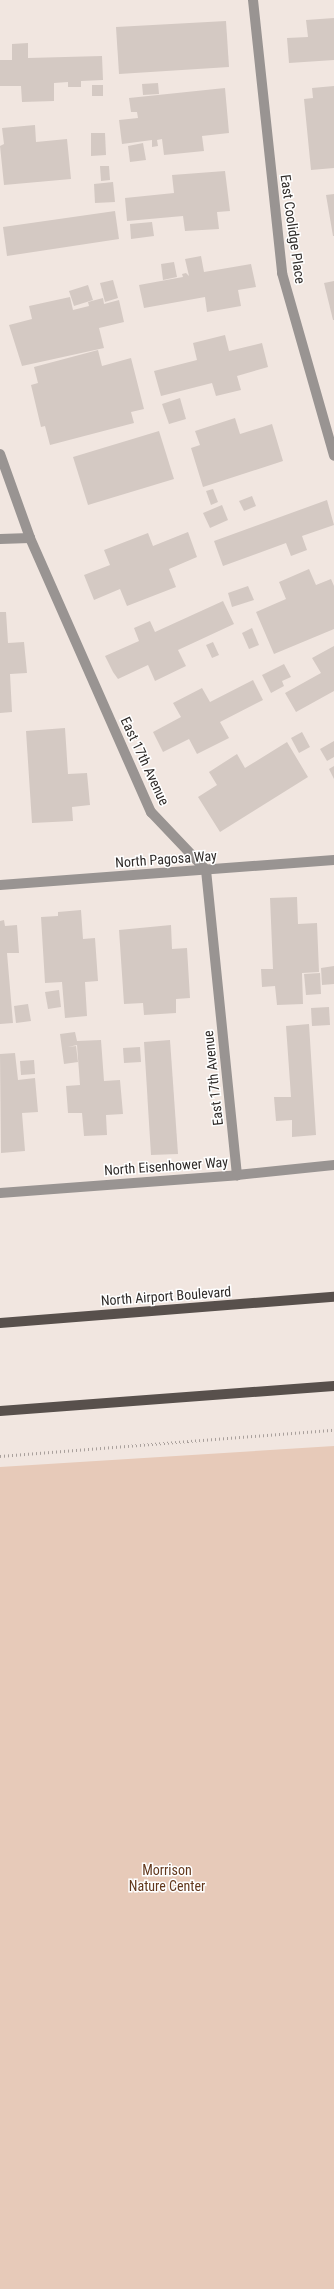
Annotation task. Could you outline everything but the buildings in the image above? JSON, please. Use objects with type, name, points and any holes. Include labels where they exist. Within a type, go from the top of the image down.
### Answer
[{"type":"main road","name":"North Airport Boulevard","points":[[0,1323],[334,1297]]},
{"type":"main road","points":[[0,1411],[334,1386]]},
{"type":"street","name":"East Coolidge Place","points":[[253,0],[282,273],[334,456]]},
{"type":"street","name":"East 17th Avenue","points":[[0,454],[30,538],[151,812],[206,870],[237,1175]]},
{"type":"street","points":[[0,539],[30,538]]},
{"type":"street","name":"North Pagosa Way","points":[[0,885],[334,860]]},
{"type":"street","name":"North Eisenhower Way","points":[[0,1193],[237,1175],[334,1165]]},
{"type":"path","points":[[0,1456],[334,1430]]},
{"type":"green space","name":"Morrison Nature Center","points":[[334,1446],[334,2289],[0,2289],[0,1467]]}]
